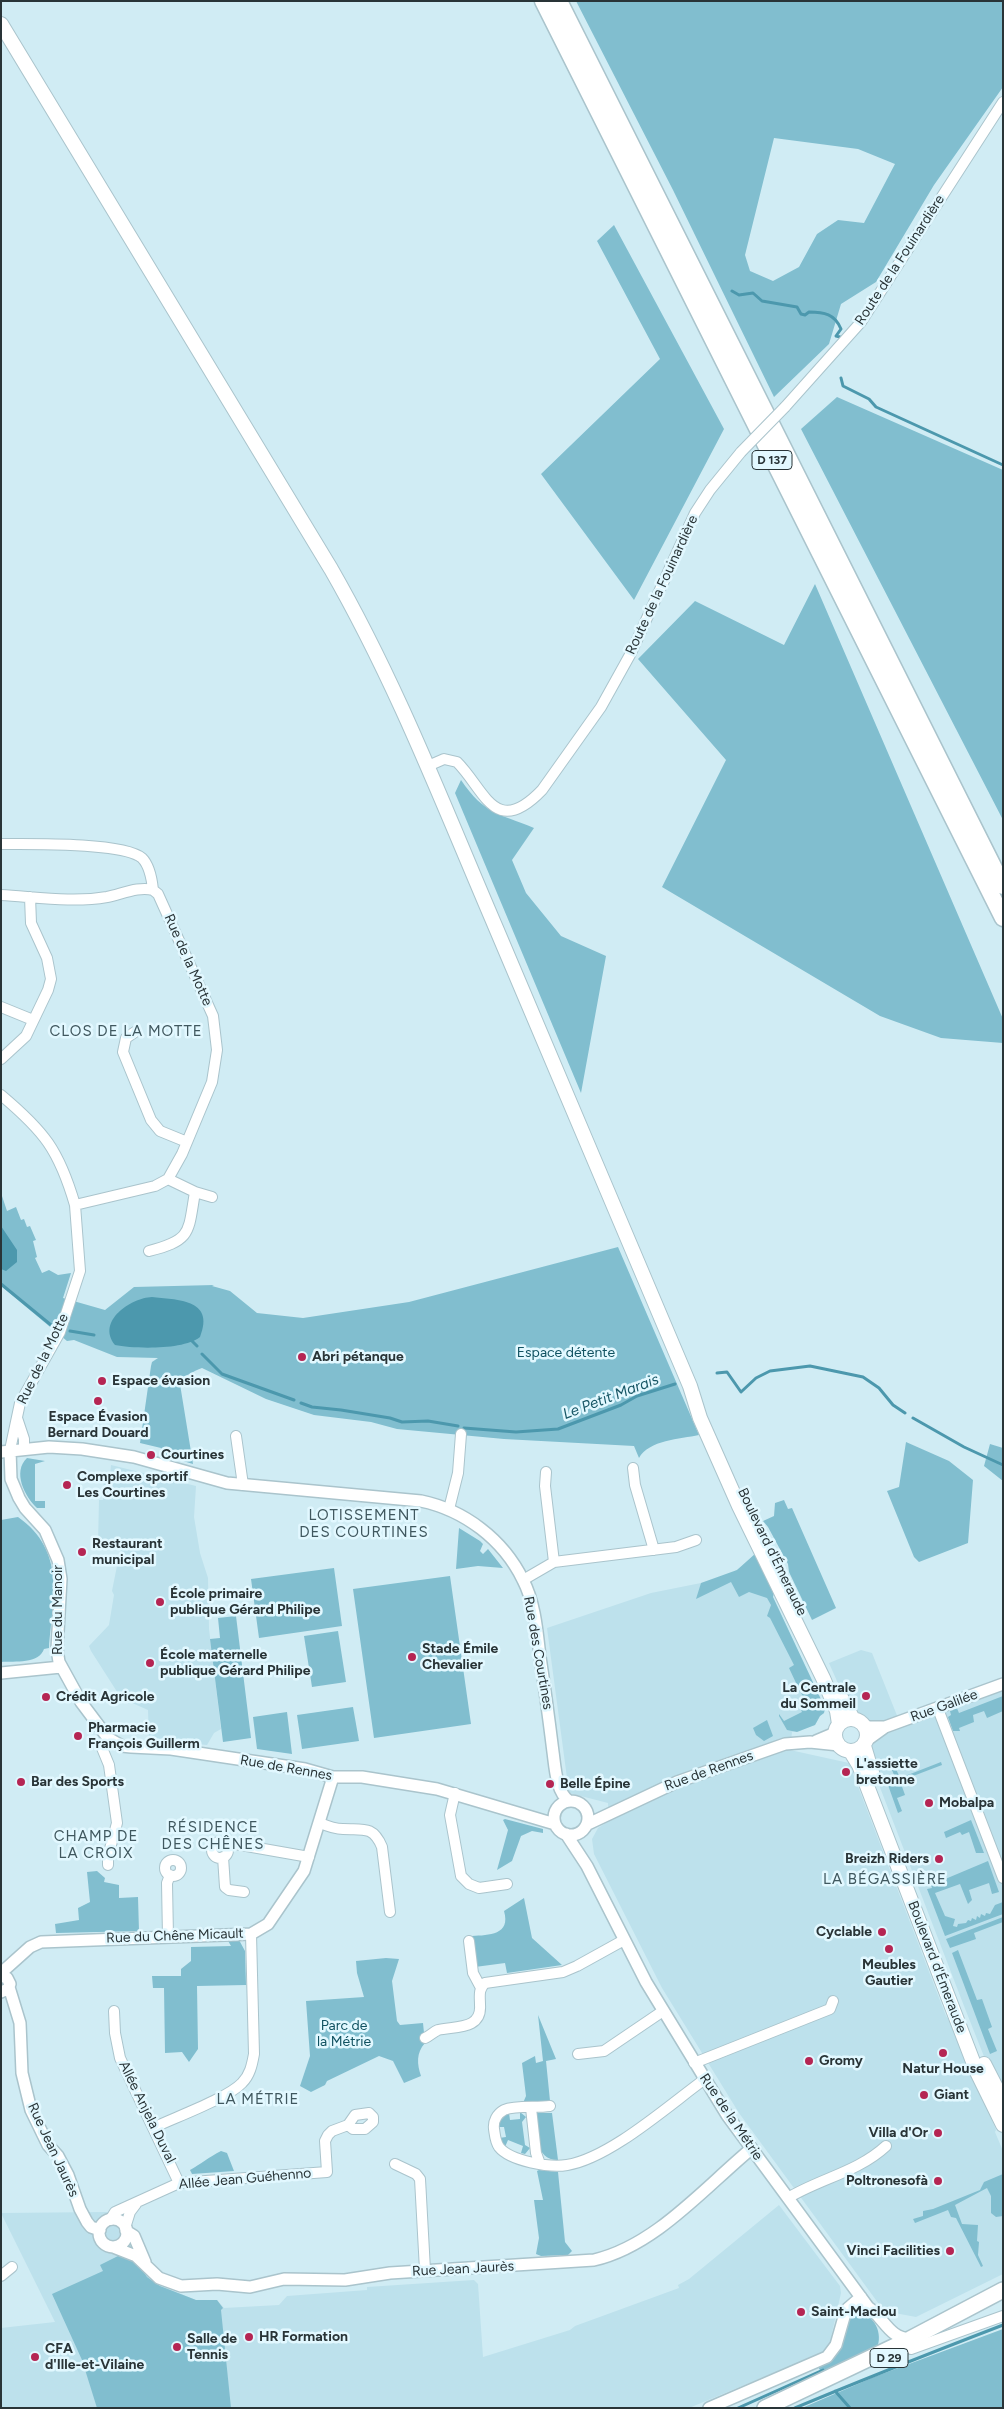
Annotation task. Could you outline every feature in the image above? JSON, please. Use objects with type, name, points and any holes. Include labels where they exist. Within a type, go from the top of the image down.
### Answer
[{"type":"highway","name":"D 137","points":[[543,1],[1003,918]]},
{"type":"highway","name":"D 137","points":[[559,1],[1003,886]]},
{"type":"main road","points":[[1,24],[348,599],[402,707],[690,1386],[700,1418],[739,1506],[851,1738]]},
{"type":"main road","name":"Boulevard d'Émeraude","points":[[690,1386],[700,1397],[708,1412],[764,1540],[809,1627],[845,1708],[853,1719],[862,1723],[851,1738]]},
{"type":"main road","name":"Boulevard d'Émeraude","points":[[851,1738],[867,1761],[965,2017],[987,2072],[1003,2102]]},
{"type":"main road","name":"Boulevard d'Émeraude","points":[[851,1738],[977,2072],[1003,2125]]},
{"type":"main road","name":"D 29","points":[[765,2408],[911,2344],[1003,2290]]},
{"type":"main road","name":"D 29","points":[[772,2408],[1003,2302]]},
{"type":"street","name":"Route de la Fouinardière","points":[[428,766],[444,759],[457,762],[485,800],[502,809],[521,808],[542,790],[601,707],[631,653],[695,513],[741,452],[861,322],[1003,102]]},
{"type":"street","name":"Rue de la Motte","points":[[1,844],[94,847],[128,852],[143,860],[151,879],[153,890],[158,894],[207,1000],[216,1035],[216,1066],[212,1082],[174,1172],[168,1180]]},
{"type":"street","points":[[1,895],[88,898],[142,889],[153,890]]},
{"type":"street","points":[[1,1059],[22,1041],[48,990],[50,970],[31,923],[30,897]]},
{"type":"street","points":[[1,1007],[33,1020]]},
{"type":"street","points":[[135,1032],[126,1038],[122,1052],[150,1120],[160,1131],[187,1142]]},
{"type":"street","name":"Rue de la Motte","points":[[1,1095],[36,1125],[51,1146],[75,1205],[80,1271],[60,1332],[27,1387],[20,1403],[6,1451]]},
{"type":"street","points":[[1,1103],[18,1109]]},
{"type":"street","points":[[75,1205],[155,1186],[168,1180],[195,1192],[212,1196]]},
{"type":"street","points":[[149,1250],[168,1246],[183,1238],[192,1212],[195,1192]]},
{"type":"street","name":"Rue de la Motte","points":[[17,1417],[24,1439],[24,1448]]},
{"type":"street","points":[[449,1509],[458,1473],[460,1434]]},
{"type":"street","points":[[236,1436],[243,1485]]},
{"type":"street","name":"Rue des Courtines","points":[[6,1451],[24,1448],[59,1447],[107,1452],[227,1483],[409,1500],[449,1509],[464,1517],[495,1541],[508,1556],[523,1580],[531,1603],[537,1630],[556,1769],[562,1792],[569,1801]]},
{"type":"street","name":"Rue du Manoir","points":[[6,1451],[16,1492],[25,1508],[45,1530],[58,1560],[61,1588],[57,1649],[61,1667],[81,1702],[108,1738]]},
{"type":"street","points":[[633,1468],[635,1484],[654,1550]]},
{"type":"street","points":[[546,1472],[545,1486],[554,1562]]},
{"type":"street","points":[[523,1580],[554,1562],[654,1550],[689,1544],[696,1540]]},
{"type":"street","points":[[1,1673],[61,1667]]},
{"type":"street","name":"Rue Galilée","points":[[851,1738],[938,1709],[1003,1684]]},
{"type":"street","points":[[938,1709],[1003,1878]]},
{"type":"street","points":[[108,1738],[102,1748],[109,1765],[117,1827],[108,1856],[108,1865]]},
{"type":"street","name":"Rue de Rennes","points":[[108,1738],[122,1746],[179,1750],[310,1770],[333,1777],[354,1776],[385,1780],[455,1793],[555,1824]]},
{"type":"street","name":"Rue de Rennes","points":[[585,1828],[612,1811],[694,1775],[789,1743],[851,1738]]},
{"type":"street","name":"Rue des Courtines","points":[[556,1769],[557,1809]]},
{"type":"street","name":"Rue du Chêne Micault","points":[[4,1984],[14,1962],[30,1947],[47,1941],[251,1934],[268,1924],[304,1872],[333,1777]]},
{"type":"street","points":[[455,1793],[450,1815],[461,1876],[469,1884],[479,1888],[507,1884]]},
{"type":"street","points":[[569,1801],[578,1802],[588,1812],[585,1828],[576,1835],[566,1834],[555,1824],[557,1809],[569,1801]]},
{"type":"street","name":"Rue de Rennes","points":[[523,1814],[547,1816],[557,1809]]},
{"type":"street","name":"Rue de Rennes","points":[[588,1812],[612,1811]]},
{"type":"street","points":[[320,1823],[343,1829],[360,1828],[379,1840],[382,1847],[390,1912]]},
{"type":"street","name":"Rue de la Métrie","points":[[585,1828],[582,1848],[587,1866]]},
{"type":"street","name":"Rue de la Métrie","points":[[566,1834],[587,1866],[624,1940],[663,2011],[694,2063],[751,2149],[868,2307],[874,2311],[893,2335],[911,2344]]},
{"type":"street","points":[[244,1892],[229,1890],[226,1887],[223,1857],[214,1855],[213,1847],[221,1842],[227,1846],[235,1844],[310,1857]]},
{"type":"street","points":[[168,1937],[167,1883],[170,1875]]},
{"type":"street","points":[[155,2128],[235,2089],[249,2072],[254,2054],[251,1934]]},
{"type":"street","points":[[481,1988],[488,1982],[563,1972],[624,1940]]},
{"type":"street","points":[[425,2038],[435,2031],[464,2027],[474,2023],[480,2010],[481,1988],[473,1973],[469,1941]]},
{"type":"street","name":"Rue Jean Jaurès","points":[[4,1984],[17,2010],[20,2023],[22,2074],[31,2110],[48,2145],[62,2162],[78,2203],[90,2227],[100,2230]]},
{"type":"street","points":[[694,2063],[830,2009],[834,2001]]},
{"type":"street","name":"Allée Anjela Duval","points":[[114,2011],[117,2050],[180,2183]]},
{"type":"street","points":[[578,2054],[604,2051],[663,2011]]},
{"type":"street","points":[[550,2106],[509,2108],[502,2111],[495,2118],[496,2140],[506,2154],[540,2164],[559,2166],[585,2160],[635,2131],[705,2079]]},
{"type":"street","points":[[531,2108],[536,2153],[540,2164]]},
{"type":"street","name":"Allée Jean Guéhenno","points":[[109,2220],[115,2212],[180,2183],[327,2172],[326,2141],[328,2135],[332,2130],[348,2125]]},
{"type":"street","points":[[788,2198],[801,2190],[864,2163],[886,2146]]},
{"type":"street","name":"Rue Jean Jaurès","points":[[114,2247],[128,2251],[159,2278],[174,2285],[217,2284],[242,2287],[284,2280],[345,2280],[380,2274],[425,2270],[594,2260],[624,2251],[646,2238],[751,2149]]},
{"type":"street","points":[[395,2164],[416,2174],[420,2179],[425,2270]]},
{"type":"street","name":"Rue Jean Jaurès","points":[[78,2203],[94,2216],[109,2220]]},
{"type":"street","points":[[137,2203],[130,2212],[126,2229],[125,2241],[114,2247],[103,2243],[100,2237],[100,2230],[109,2220],[117,2220],[126,2229],[134,2236],[146,2266]]},
{"type":"street","points":[[1,2276],[12,2267]]},
{"type":"street","points":[[709,2408],[827,2357],[836,2345],[846,2310],[861,2297]]},
{"type":"street","points":[[911,2344],[1003,2316]]},
{"type":"shaded area","points":[[1,1226],[17,1250],[17,1262],[6,1271],[1,1269]]},
{"type":"shaded area","points":[[152,1297],[182,1301],[198,1308],[202,1315],[203,1324],[200,1337],[193,1341],[171,1346],[146,1348],[115,1345],[110,1336],[110,1328],[118,1312],[144,1298]]},
{"type":"shaded area","name":"École primaire publique Gérard Philipe","points":[[111,1465],[196,1486],[194,1517],[200,1553],[208,1578],[209,1629],[221,1729],[214,1733],[207,1745],[149,1739],[148,1710],[121,1698],[89,1646],[109,1625],[114,1595],[112,1591],[122,1551],[98,1543],[99,1500],[103,1500],[104,1476],[110,1476]]},
{"type":"shaded area","points":[[747,1561],[774,1592],[773,1597],[825,1708],[824,1713],[815,1725],[792,1732],[790,1750],[849,1763],[946,2016],[952,2023],[1003,2151],[1003,2274],[916,2317],[884,2311],[739,2113],[662,1988],[594,1854],[592,1839],[598,1828],[609,1821],[608,1803],[569,1793],[547,1628],[651,1593],[729,1575],[747,1563]]},
{"type":"shaded area","points":[[861,1650],[872,1653],[898,1718],[1003,1680],[1003,2094],[985,2059],[871,1764],[870,1747],[874,1739],[868,1724],[848,1706],[829,1663]]},
{"type":"shaded area","points":[[779,2205],[840,2286],[841,2293],[829,2346],[824,2352],[689,2408],[1,2408],[1,2328],[55,2322],[1,2213],[107,2212],[130,2223],[137,2262],[152,2282],[196,2300],[217,2300],[224,2308],[279,2305],[287,2296],[367,2290],[367,2287],[474,2280],[478,2284],[483,2357],[570,2330],[575,2326],[679,2288],[678,2285],[689,2279]]},
{"type":"green space","points":[[576,1],[1003,1],[1003,87],[934,185],[876,282],[841,304],[829,344],[774,397],[673,190]],"holes":[[[774,138],[858,149],[895,164],[864,223],[838,220],[817,234],[799,267],[773,281],[750,271],[745,255]]]},
{"type":"green space","points":[[614,225],[724,429],[634,600],[541,474],[660,359],[597,241]]},
{"type":"green space","points":[[837,397],[1003,470],[1003,820],[801,429]]},
{"type":"green space","points":[[815,584],[1003,1019],[1003,1043],[941,1038],[880,1016],[662,887],[726,760],[638,659],[695,601],[784,645]]},
{"type":"green space","points":[[461,780],[485,807],[534,828],[512,860],[526,893],[561,936],[606,956],[581,1093],[455,793]]},
{"type":"green space","name":"Espace détente","points":[[1,1193],[7,1211],[16,1207],[21,1220],[24,1219],[27,1227],[30,1226],[36,1240],[33,1241],[37,1257],[35,1258],[42,1273],[49,1270],[58,1275],[71,1273],[63,1298],[105,1310],[134,1287],[214,1285],[212,1286],[230,1291],[257,1313],[303,1318],[409,1302],[618,1247],[699,1435],[657,1444],[650,1447],[639,1458],[634,1446],[504,1439],[397,1429],[371,1422],[314,1415],[266,1399],[202,1368],[179,1378],[193,1464],[160,1454],[161,1448],[140,1443],[151,1366],[152,1362],[158,1358],[117,1357],[74,1340],[67,1341],[1,1286]]},
{"type":"green space","points":[[906,1442],[949,1461],[973,1480],[968,1543],[919,1562],[914,1557],[887,1491],[899,1487]]},
{"type":"green space","points":[[990,1444],[1003,1448],[1003,1481],[984,1466]]},
{"type":"green space","points":[[27,1458],[45,1461],[35,1464],[35,1501],[45,1501],[45,1508],[37,1508],[28,1498],[22,1484],[21,1470]]},
{"type":"green space","points":[[784,1500],[788,1509],[792,1508],[836,1608],[812,1620],[789,1572],[788,1564],[763,1521],[774,1516],[775,1503]]},
{"type":"green space","points":[[18,1517],[33,1530],[44,1545],[50,1560],[54,1593],[49,1648],[44,1649],[41,1654],[32,1659],[1,1662],[1,1520]]},
{"type":"green space","points":[[459,1528],[480,1541],[483,1544],[480,1551],[483,1554],[488,1549],[503,1568],[478,1566],[456,1569]]},
{"type":"green space","points":[[756,1553],[774,1592],[773,1597],[825,1708],[824,1713],[815,1725],[797,1732],[787,1730],[779,1714],[784,1721],[802,1712],[799,1705],[806,1702],[800,1691],[794,1694],[791,1688],[797,1685],[789,1668],[794,1665],[770,1618],[767,1616],[771,1605],[767,1598],[749,1592],[739,1597],[731,1582],[696,1599],[701,1583],[737,1570]]},
{"type":"green space","points":[[334,1568],[342,1626],[259,1638],[251,1579]]},
{"type":"green space","name":"Stade Émile Chevalier","points":[[450,1576],[471,1724],[374,1738],[353,1589]]},
{"type":"green space","points":[[236,1616],[251,1738],[223,1742],[210,1639],[220,1638],[218,1618]]},
{"type":"green space","points":[[338,1631],[346,1682],[312,1687],[304,1636]]},
{"type":"green space","points":[[1003,1696],[1003,1711],[987,1718],[984,1711],[973,1715],[974,1722],[959,1728],[960,1731],[953,1731],[948,1717],[951,1715],[950,1711],[956,1706],[959,1713]]},
{"type":"green space","points":[[353,1707],[359,1741],[302,1749],[297,1715]]},
{"type":"green space","points":[[287,1712],[292,1754],[257,1749],[253,1717]]},
{"type":"green space","points":[[767,1720],[773,1736],[764,1741],[756,1735],[753,1728]]},
{"type":"green space","points":[[893,1762],[900,1778],[941,1762],[942,1765],[900,1781],[905,1795],[897,1798],[902,1811],[898,1813],[888,1785],[897,1782],[889,1763]]},
{"type":"green space","points":[[503,1820],[543,1829],[543,1833],[532,1831],[521,1836],[512,1861],[497,1870],[508,1830]]},
{"type":"green space","points":[[971,1820],[984,1853],[976,1853],[969,1832],[962,1835],[960,1832],[946,1838],[944,1832]]},
{"type":"green space","points":[[988,1861],[999,1892],[992,1894],[989,1883],[969,1890],[972,1900],[968,1904],[960,1884],[935,1893],[945,1916],[955,1919],[953,1926],[957,1927],[958,1924],[966,1923],[968,1920],[971,1921],[972,1918],[976,1920],[977,1916],[980,1918],[981,1914],[985,1916],[986,1913],[990,1914],[995,1905],[1003,1902],[1003,1914],[945,1936],[927,1889],[932,1888],[931,1885]]},
{"type":"green space","points":[[97,1871],[105,1878],[104,1882],[119,1885],[119,1898],[138,1897],[139,1931],[56,1933],[55,1924],[79,1920],[78,1908],[90,1902],[87,1872]]},
{"type":"green space","points":[[524,1898],[532,1938],[562,1965],[507,1973],[505,1963],[475,1967],[472,1936],[497,1932],[504,1925],[504,1911]]},
{"type":"green space","points":[[1003,1917],[1003,1922],[974,1933],[976,1939],[950,1948],[946,1939]]},
{"type":"green space","points":[[227,1939],[239,1940],[245,1951],[246,1985],[197,1986],[198,2049],[189,2062],[182,2052],[165,2053],[164,1988],[153,1988],[152,1976],[181,1976],[181,1969],[191,1961],[191,1947],[231,1946]]},
{"type":"green space","points":[[958,1950],[977,2000],[982,1999],[992,2027],[988,2029],[997,2051],[990,2054],[952,1953]]},
{"type":"green space","name":"Parc de la Métrie","points":[[386,1958],[399,1959],[392,1981],[397,2021],[400,2025],[423,2023],[425,2043],[418,2059],[421,2076],[404,2083],[393,2061],[379,2056],[327,2081],[325,2085],[311,2092],[300,2086],[310,2056],[306,2001],[364,1997],[357,1973],[356,1961]]},
{"type":"green space","points":[[538,2015],[556,2059],[546,2061],[550,2101],[523,2103],[526,2096],[522,2063],[535,2056],[536,2063],[543,2061]]},
{"type":"green space","points":[[520,2112],[526,2117],[522,2122],[525,2145],[530,2148],[525,2154],[521,2153],[523,2146],[508,2140],[505,2147],[502,2146],[499,2138],[506,2137],[504,2127],[497,2127],[504,2115],[509,2113],[510,2120],[520,2119]]},
{"type":"green space","points":[[535,2113],[552,2113],[558,2160],[550,2159],[541,2150],[538,2143]]},
{"type":"green space","points":[[221,2151],[227,2153],[234,2171],[192,2174],[190,2170]]},
{"type":"green space","points":[[537,2171],[558,2172],[565,2242],[572,2251],[568,2255],[541,2256],[536,2254],[539,2238],[534,2200],[543,2200]]},
{"type":"green space","points":[[1003,2174],[1003,2216],[996,2217],[991,2213],[991,2196],[987,2188],[955,2205],[962,2224],[978,2225],[978,2255],[983,2266],[981,2267],[956,2218],[951,2217],[948,2210],[915,2223],[913,2219],[923,2216],[923,2211],[933,2209],[980,2190],[984,2182]]},
{"type":"green space","points":[[120,2255],[137,2262],[147,2277],[160,2286],[196,2300],[217,2300],[223,2308],[221,2310],[231,2408],[97,2408],[82,2360],[52,2294],[103,2271],[100,2265]]},
{"type":"green space","points":[[858,2314],[869,2317],[876,2326],[879,2337],[877,2348],[824,2376],[818,2367],[838,2353],[846,2325],[853,2316]]},
{"type":"green space","points":[[1003,2329],[1003,2408],[802,2408],[874,2377]]},
{"type":"waterway","points":[[732,291],[739,295],[753,293],[762,301],[797,307],[801,314],[805,315],[809,312],[828,315],[839,324],[841,329],[836,336],[840,337]]},
{"type":"waterway","points":[[841,378],[843,386],[869,399],[876,407],[1003,465]]},
{"type":"waterway","name":"Le Petit Marais","points":[[1,1284],[51,1325]]},
{"type":"waterway","name":"Le Petit Marais","points":[[70,1331],[94,1335]]},
{"type":"waterway","name":"Le Petit Marais","points":[[191,1340],[197,1346]]},
{"type":"waterway","name":"Le Petit Marais","points":[[202,1354],[222,1374],[294,1400]]},
{"type":"waterway","name":"Le Petit Marais","points":[[717,1373],[727,1372],[741,1392],[756,1378],[770,1371],[810,1366],[863,1377],[879,1388],[893,1405],[905,1413]]},
{"type":"waterway","name":"Le Petit Marais","points":[[464,1428],[516,1432],[558,1429],[621,1405],[637,1396],[675,1384]]},
{"type":"waterway","name":"Le Petit Marais","points":[[301,1403],[312,1407],[390,1418],[402,1422],[428,1421],[458,1426]]},
{"type":"waterway","name":"Le Petit Marais","points":[[913,1418],[964,1447],[1003,1465]]},
{"type":"waterway","points":[[795,2408],[1003,2325]]},
{"type":"waterway","points":[[738,2408],[823,2370]]},
{"type":"waterway","points":[[835,2391],[850,2408]]},
{"type":"place","name":"Abri pétanque","points":[[302,1357]]},
{"type":"place","name":"Espace évasion","points":[[102,1381]]},
{"type":"place","name":"Espace Évasion Bernard Douard","points":[[98,1401]]},
{"type":"place","name":"Courtines","points":[[151,1455]]},
{"type":"place","name":"Complexe sportif Les Courtines","points":[[67,1485]]},
{"type":"place","name":"Restaurant municipal","points":[[82,1552]]},
{"type":"place","name":"École primaire publique Gérard Philipe","points":[[160,1602]]},
{"type":"place","name":"Stade Émile Chevalier","points":[[412,1657]]},
{"type":"place","name":"École maternelle publique Gérard Philipe","points":[[150,1663]]},
{"type":"place","name":"La Centrale du Sommeil","points":[[866,1696]]},
{"type":"place","name":"Crédit Agricole","points":[[46,1697]]},
{"type":"place","name":"Pharmacie François Guillerm","points":[[78,1736]]},
{"type":"place","name":"L'assiette bretonne","points":[[846,1772]]},
{"type":"place","name":"Bar des Sports","points":[[21,1782]]},
{"type":"place","name":"Belle Épine","points":[[550,1784]]},
{"type":"place","name":"Mobalpa","points":[[929,1803]]},
{"type":"place","name":"Breizh Riders","points":[[939,1859]]},
{"type":"place","name":"Cyclable","points":[[882,1932]]},
{"type":"place","name":"Meubles Gautier","points":[[889,1949]]},
{"type":"place","name":"Natur House","points":[[943,2053]]},
{"type":"place","name":"Gromy","points":[[809,2061]]},
{"type":"place","name":"Giant","points":[[924,2095]]},
{"type":"place","name":"Villa d'Or","points":[[938,2133]]},
{"type":"place","name":"Poltronesofà","points":[[938,2181]]},
{"type":"place","name":"Vinci Facilities","points":[[950,2251]]},
{"type":"place","name":"Saint-Maclou","points":[[801,2312]]},
{"type":"place","name":"HR Formation","points":[[249,2337]]},
{"type":"place","name":"Salle de Tennis","points":[[177,2347]]},
{"type":"place","name":"CFA d'Ille-et-Vilaine","points":[[35,2357]]},
{"type":"district","name":"CLOS DE LA MOTTE","points":[[126,1032]]},
{"type":"district","name":"LOTISSEMENT DES COURTINES","points":[[364,1524]]},
{"type":"district","name":"RÉSIDENCE DES CHÊNES","points":[[213,1836]]},
{"type":"district","name":"CHAMP DE LA CROIX","points":[[96,1846]]},
{"type":"district","name":"LA BÉGASSIÈRE","points":[[885,1880]]},
{"type":"district","name":"LA MÉTRIE","points":[[258,2100]]}]
